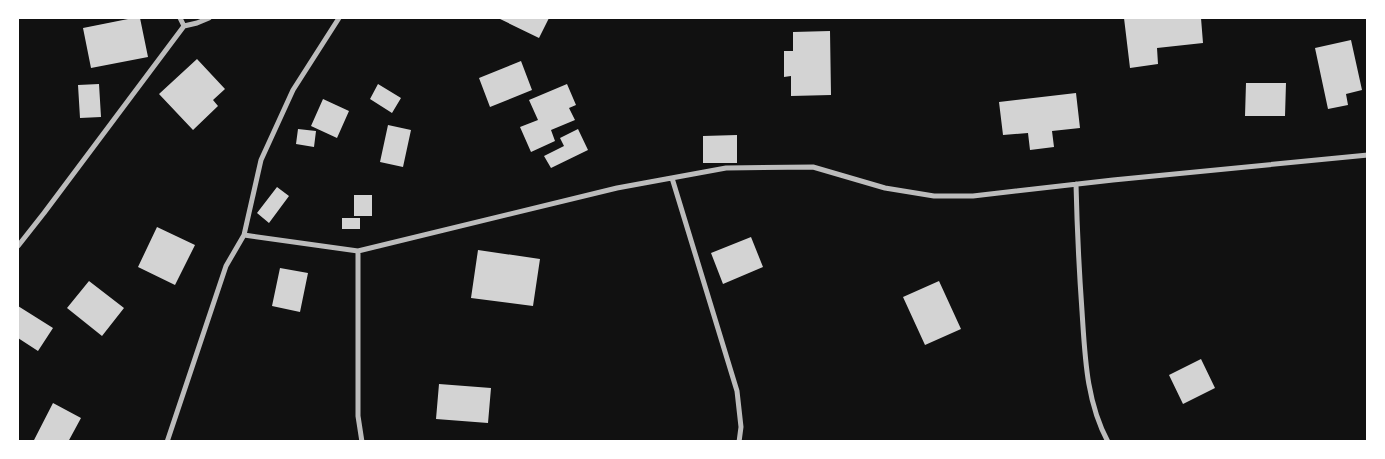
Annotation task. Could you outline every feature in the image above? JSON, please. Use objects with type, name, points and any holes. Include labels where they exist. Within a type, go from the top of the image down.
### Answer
[{"type":"street","points":[[180,18],[184,26]]},
{"type":"street","points":[[18,246],[184,26],[198,24],[209,18]]},
{"type":"street","points":[[167,442],[226,266],[244,235],[262,160],[293,90],[339,18]]},
{"type":"street","points":[[244,235],[358,251],[617,188],[726,168],[813,167],[885,188],[934,196],[973,196],[1368,155]]},
{"type":"street","points":[[672,178],[737,391],[741,427],[739,442]]},
{"type":"street","points":[[1076,184],[1078,248],[1088,378],[1092,405],[1099,425],[1108,442]]},
{"type":"street","points":[[358,251],[358,416],[362,442]]},
{"type":"building","points":[[140,18],[148,57],[91,68],[83,28]]},
{"type":"building","points":[[498,18],[549,18],[539,38]]},
{"type":"building","points":[[1124,18],[1201,18],[1203,43],[1157,48],[1158,64],[1130,68]]},
{"type":"building","points":[[830,31],[831,95],[791,96],[791,76],[784,77],[784,51],[793,51],[793,32]]},
{"type":"building","points":[[1351,40],[1362,90],[1346,94],[1348,105],[1328,109],[1315,48]]},
{"type":"building","points":[[197,59],[225,89],[213,100],[218,106],[193,130],[159,94]]},
{"type":"building","points":[[521,61],[532,90],[490,107],[479,78]]},
{"type":"building","points":[[1246,83],[1286,83],[1285,116],[1245,116]]},
{"type":"building","points":[[99,84],[101,117],[80,118],[78,85]]},
{"type":"building","points":[[378,84],[401,98],[392,113],[370,99]]},
{"type":"building","points":[[567,84],[576,105],[569,108],[575,120],[551,130],[555,141],[531,152],[520,127],[538,120],[529,100]]},
{"type":"building","points":[[1076,93],[1080,128],[1052,131],[1054,147],[1030,150],[1028,133],[1003,135],[999,102]]},
{"type":"building","points":[[323,99],[349,111],[337,138],[311,126]]},
{"type":"building","points":[[388,125],[411,130],[403,167],[380,162]]},
{"type":"building","points":[[298,129],[316,131],[314,147],[296,144]]},
{"type":"building","points":[[578,129],[588,150],[551,168],[544,156],[564,146],[560,138]]},
{"type":"building","points":[[737,135],[737,163],[703,163],[703,136]]},
{"type":"building","points":[[277,187],[289,196],[269,223],[257,213]]},
{"type":"building","points":[[354,195],[372,195],[372,216],[354,216]]},
{"type":"building","points":[[342,218],[360,218],[360,229],[342,229]]},
{"type":"building","points":[[157,227],[195,245],[175,285],[138,267]]},
{"type":"building","points":[[751,237],[763,267],[723,284],[711,253]]},
{"type":"building","points":[[478,250],[540,259],[533,306],[471,298]]},
{"type":"building","points":[[280,268],[308,273],[300,312],[272,306]]},
{"type":"building","points":[[89,281],[124,308],[102,336],[67,308]]},
{"type":"building","points":[[939,281],[961,329],[925,345],[903,297]]},
{"type":"building","points":[[18,306],[53,328],[38,351],[18,338]]},
{"type":"building","points":[[1201,359],[1215,388],[1183,404],[1169,375]]},
{"type":"building","points":[[439,384],[491,388],[488,423],[436,419]]},
{"type":"building","points":[[53,403],[81,418],[68,442],[33,442]]}]
